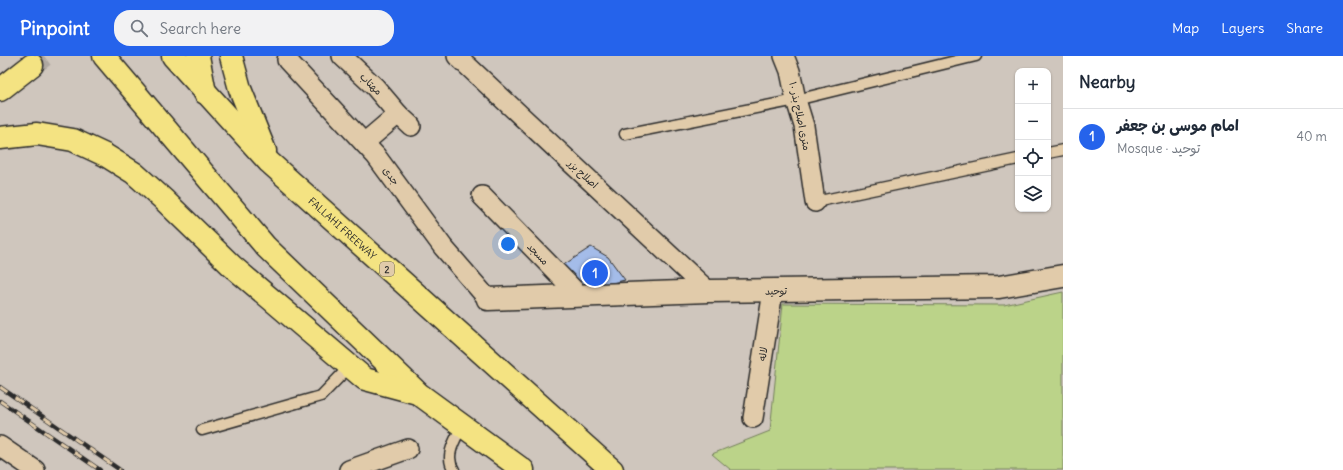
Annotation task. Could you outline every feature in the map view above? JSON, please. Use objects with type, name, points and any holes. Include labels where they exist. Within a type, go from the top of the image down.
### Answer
[{"type":"main road","points":[[104,56],[266,247],[419,394],[523,470]]},
{"type":"main road","name":"FALLAHI FREEWAY","points":[[173,56],[205,94],[269,162],[612,470]]},
{"type":"main road","points":[[198,56],[205,94]]},
{"type":"main road","points":[[231,56],[240,89],[269,162]]},
{"type":"main road","points":[[0,90],[32,65]]},
{"type":"main road","points":[[0,138],[37,134],[73,140],[105,155],[122,166],[163,199],[232,266],[349,367],[365,379],[419,394]]},
{"type":"street","name":"مهتاب","points":[[342,56],[375,86],[405,120],[364,143]]},
{"type":"street","name":"اصلاح بزر","points":[[457,56],[708,291]]},
{"type":"street","name":"۱۰ متری اصلاح بذر","points":[[784,56],[790,71],[796,100],[804,126],[815,202]]},
{"type":"street","name":"جدی","points":[[287,60],[364,143],[443,247],[488,299]]},
{"type":"street","name":"مسجد","points":[[482,196],[578,294]]},
{"type":"street","name":"توحید","points":[[488,299],[578,294],[999,287],[1063,276]]},
{"type":"street","name":"لاله","points":[[753,418],[773,291]]},
{"type":"street","points":[[0,446],[35,470]]},
{"type":"street","points":[[349,470],[408,449]]},
{"type":"lane","points":[[625,134],[796,100],[976,56]]},
{"type":"lane","points":[[1051,152],[1063,150]]},
{"type":"lane","points":[[815,202],[1015,160]]},
{"type":"lane","points":[[202,430],[321,396],[349,367]]},
{"type":"lane","points":[[454,470],[450,465],[450,453],[462,426]]},
{"type":"green space","points":[[1063,292],[1063,470],[731,470],[712,454],[770,431],[783,304],[1004,305]]},
{"type":"building","points":[[591,247],[608,257],[625,280],[586,289],[562,266]]},
{"type":"tunnel","points":[[32,65],[44,56]]},
{"type":"railway","points":[[0,387],[120,470]]},
{"type":"railway","points":[[0,401],[100,470]]},
{"type":"place","name":"امام موسی بن جعفر","points":[[595,273]]}]
